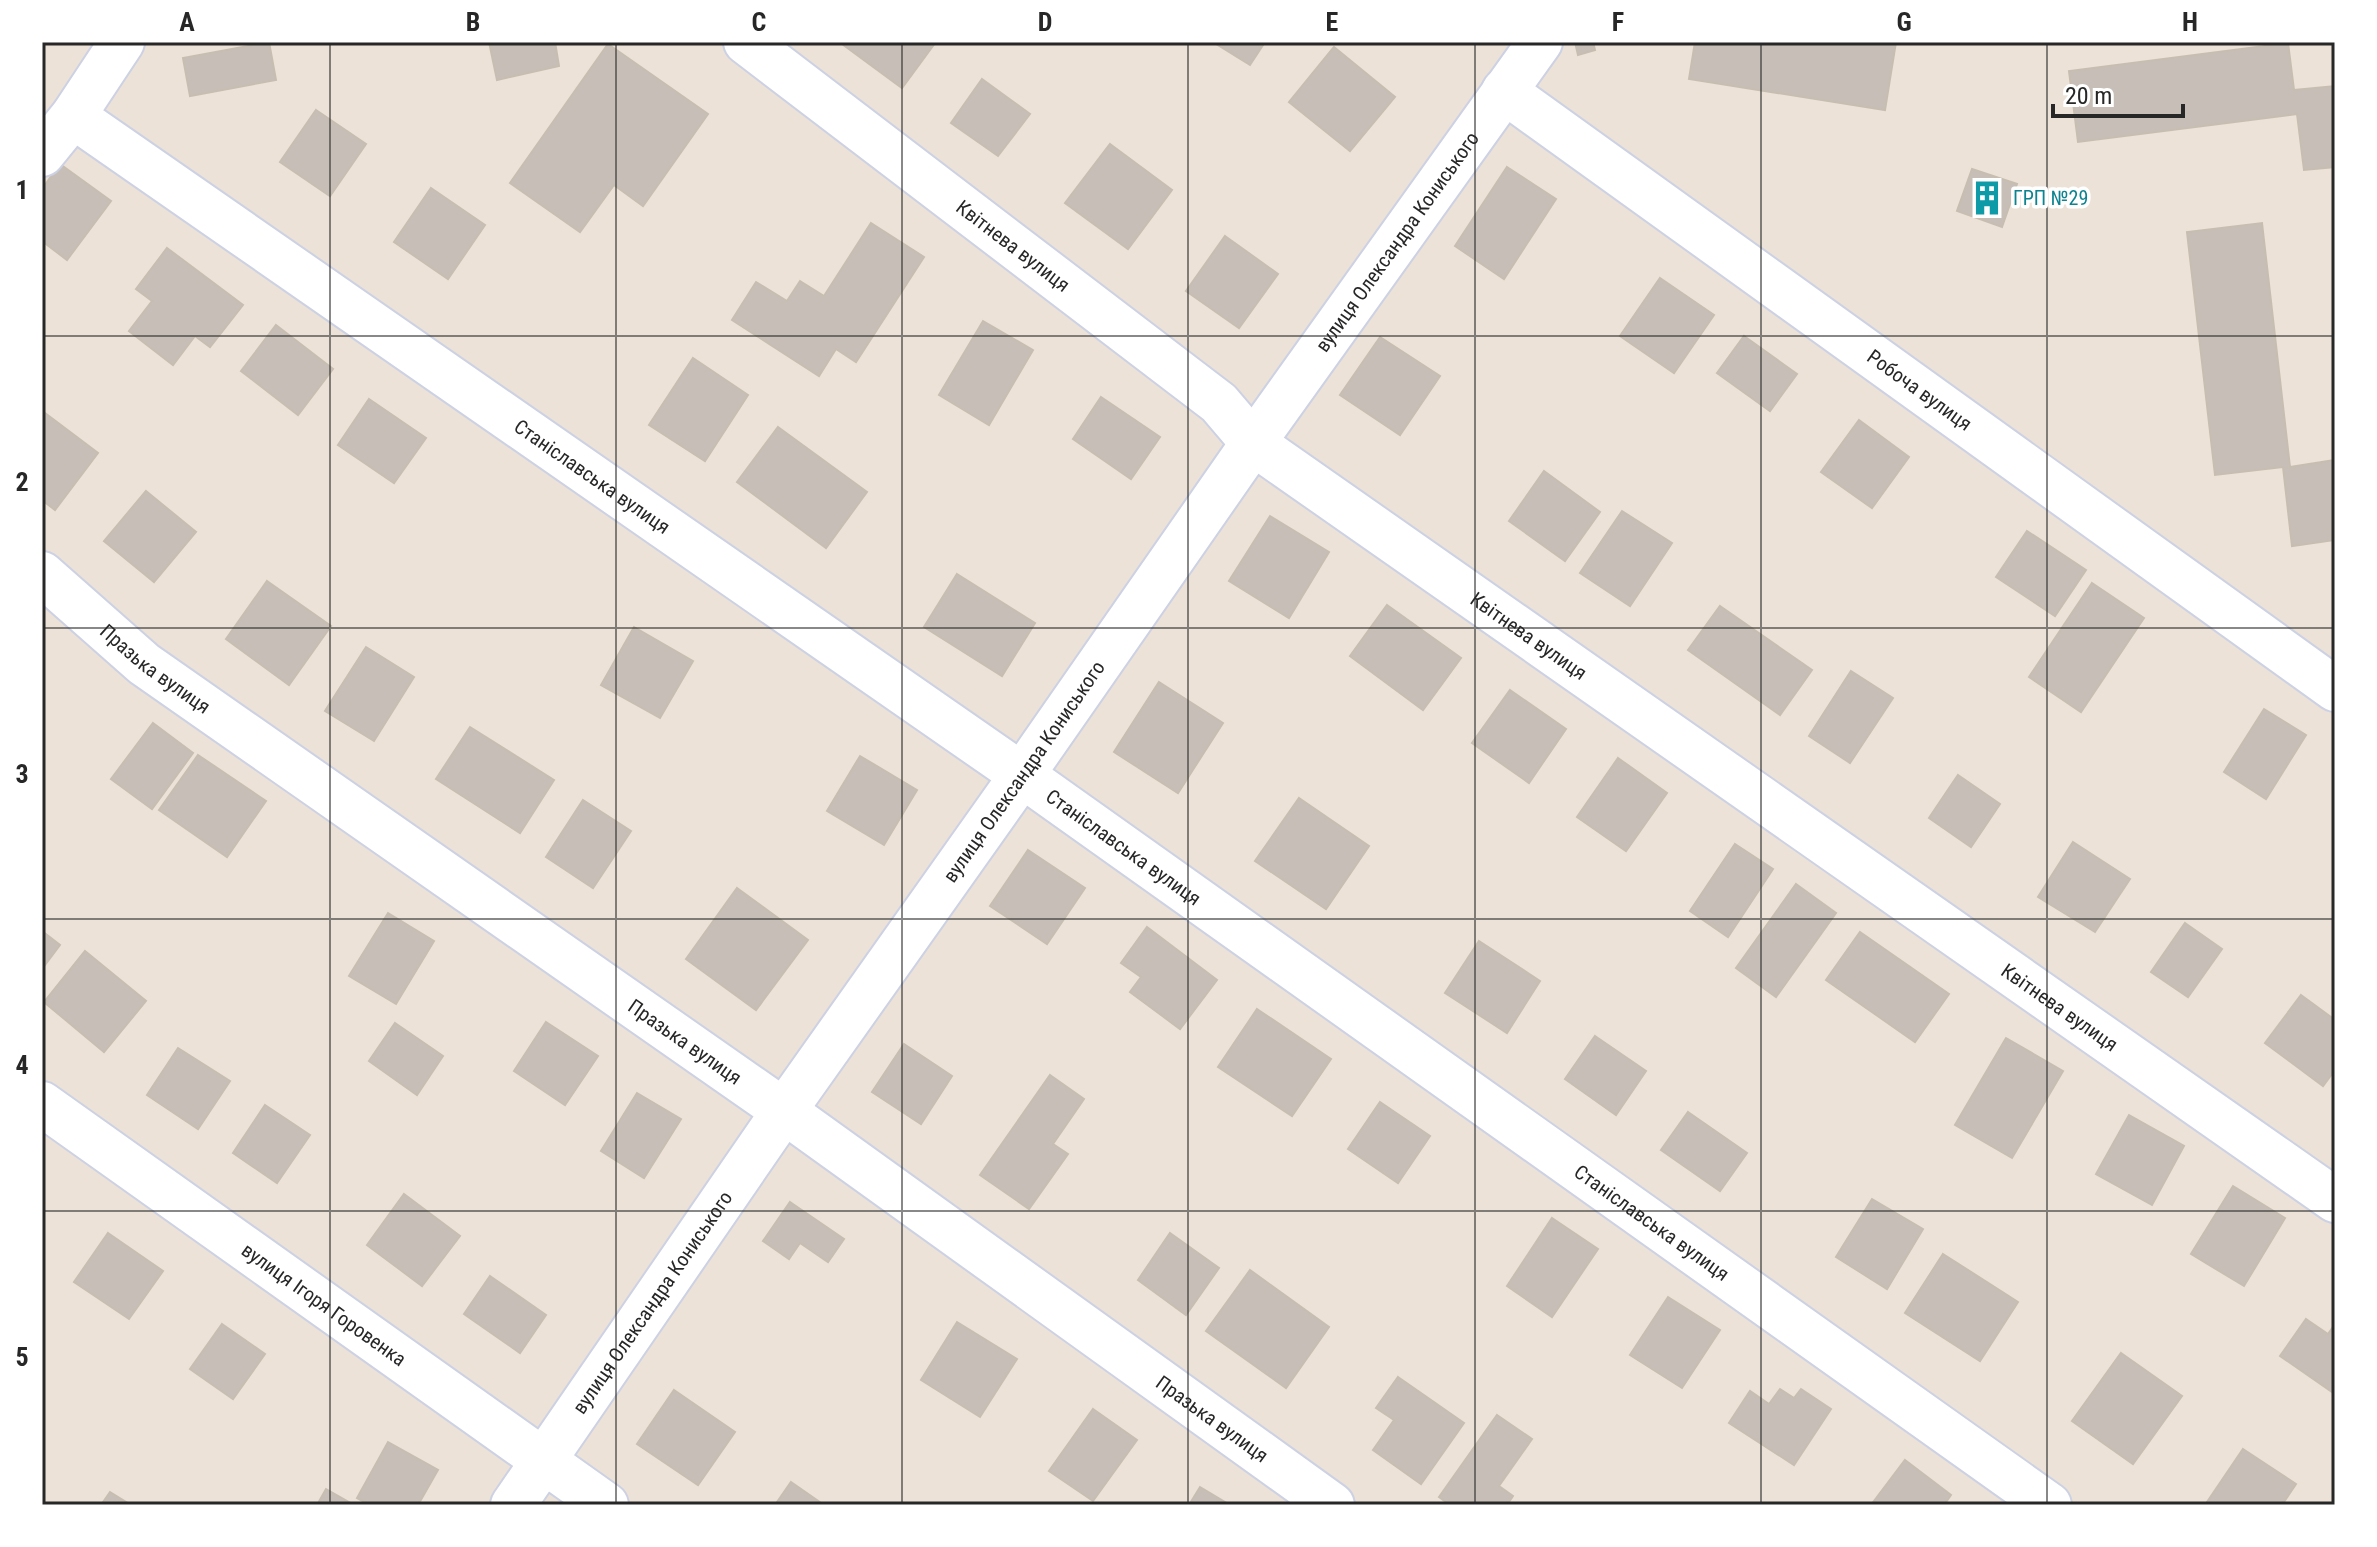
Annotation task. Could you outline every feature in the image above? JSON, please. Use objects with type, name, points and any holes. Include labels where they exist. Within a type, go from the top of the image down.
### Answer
[{"type":"street","points":[[42,154],[73,116],[122,42]]},
{"type":"street","name":"Квітнева вулиця","points":[[746,42],[1219,403],[1253,443],[2335,1200]]},
{"type":"street","name":"вулиця Олександра Кониського","points":[[513,1505],[784,1111],[1253,443],[1540,42]]},
{"type":"street","name":"Робоча вулиця","points":[[1504,91],[2335,689]]},
{"type":"street","name":"Станіславська вулиця","points":[[73,116],[1022,775],[2049,1505]]},
{"type":"street","name":"Празька вулиця","points":[[42,574],[144,664],[784,1111],[1332,1505]]},
{"type":"street","name":"вулиця Ігоря Горовенка","points":[[42,1104],[606,1505]]},
{"type":"building","points":[[269,42],[276,80],[190,96],[183,58]]},
{"type":"building","points":[[489,42],[555,42],[559,66],[497,80]]},
{"type":"building","points":[[843,42],[933,42],[935,43],[902,88]]},
{"type":"building","points":[[1213,42],[1265,42],[1250,65]]},
{"type":"building","points":[[1575,42],[1593,42],[1595,50],[1578,55]]},
{"type":"building","points":[[1695,42],[1896,42],[1885,110],[1689,79]]},
{"type":"building","points":[[2288,43],[2294,90],[2335,86],[2335,167],[2304,170],[2297,114],[2078,142],[2069,71]]},
{"type":"building","points":[[608,44],[708,114],[643,206],[614,185],[580,232],[510,183]]},
{"type":"building","points":[[1334,47],[1395,97],[1350,151],[1289,102]]},
{"type":"building","points":[[982,79],[1030,114],[998,156],[951,123]]},
{"type":"building","points":[[316,110],[366,144],[330,196],[280,162]]},
{"type":"building","points":[[1110,144],[1172,190],[1128,249],[1065,203]]},
{"type":"building","points":[[60,164],[111,201],[67,260],[42,241],[42,189]]},
{"type":"building","points":[[1507,167],[1556,199],[1504,279],[1455,246]]},
{"type":"building","name":"ГРП №29","points":[[1972,169],[2017,184],[2002,227],[1957,211]]},
{"type":"building","points":[[431,188],[485,225],[448,279],[394,242]]},
{"type":"building","points":[[871,223],[924,257],[856,362],[836,349],[819,376],[732,320],[756,282],[787,301],[800,281],[824,296]]},
{"type":"building","points":[[2262,223],[2290,467],[2335,460],[2335,540],[2292,546],[2283,467],[2215,475],[2187,232]]},
{"type":"building","points":[[1225,236],[1278,274],[1239,328],[1186,291]]},
{"type":"building","points":[[167,248],[243,305],[210,347],[195,336],[173,365],[129,331],[152,301],[136,289]]},
{"type":"building","points":[[1660,278],[1714,315],[1674,373],[1620,336]]},
{"type":"building","points":[[983,321],[1033,350],[989,425],[939,395]]},
{"type":"building","points":[[276,325],[333,369],[298,415],[241,371]]},
{"type":"building","points":[[1744,336],[1797,374],[1770,411],[1717,373]]},
{"type":"building","points":[[1380,337],[1440,376],[1400,435],[1340,395]]},
{"type":"building","points":[[693,358],[748,395],[705,461],[649,425]]},
{"type":"building","points":[[1101,397],[1160,437],[1131,479],[1073,439]]},
{"type":"building","points":[[369,399],[426,438],[394,483],[338,445]]},
{"type":"building","points":[[45,413],[98,453],[55,510],[42,500],[42,417]]},
{"type":"building","points":[[1859,420],[1909,457],[1872,508],[1821,472]]},
{"type":"building","points":[[778,427],[867,492],[826,548],[737,482]]},
{"type":"building","points":[[1544,471],[1600,512],[1565,561],[1509,521]]},
{"type":"building","points":[[146,491],[196,532],[154,582],[104,541]]},
{"type":"building","points":[[1622,511],[1672,543],[1630,606],[1580,573]]},
{"type":"building","points":[[1270,516],[1329,552],[1289,618],[1229,581]]},
{"type":"building","points":[[2027,531],[2086,570],[2055,616],[1996,577]]},
{"type":"building","points":[[957,574],[1035,623],[1002,676],[924,627]]},
{"type":"building","points":[[267,581],[331,626],[289,685],[226,639]]},
{"type":"building","points":[[2092,583],[2144,618],[2081,712],[2029,677]]},
{"type":"building","points":[[1387,605],[1461,658],[1423,710],[1350,656]]},
{"type":"building","points":[[1720,606],[1812,670],[1780,715],[1688,650]]},
{"type":"building","points":[[634,627],[693,661],[660,718],[601,685]]},
{"type":"building","points":[[366,647],[414,677],[374,741],[325,711]]},
{"type":"building","points":[[1851,671],[1893,698],[1850,763],[1809,736]]},
{"type":"building","points":[[1159,682],[1223,723],[1178,793],[1114,752]]},
{"type":"building","points":[[1510,690],[1566,729],[1529,783],[1472,743]]},
{"type":"building","points":[[2264,709],[2306,735],[2266,799],[2224,772]]},
{"type":"building","points":[[153,723],[193,753],[152,809],[111,779]]},
{"type":"building","points":[[470,727],[554,780],[520,833],[436,779]]},
{"type":"building","points":[[198,755],[266,801],[227,857],[159,810]]},
{"type":"building","points":[[860,756],[917,790],[884,845],[827,811]]},
{"type":"building","points":[[1618,758],[1667,793],[1626,851],[1577,817]]},
{"type":"building","points":[[1958,775],[2000,804],[1971,847],[1929,818]]},
{"type":"building","points":[[1299,798],[1369,846],[1326,909],[1255,861]]},
{"type":"building","points":[[583,800],[631,831],[593,888],[546,857]]},
{"type":"building","points":[[2073,842],[2130,879],[2095,932],[2038,897]]},
{"type":"building","points":[[1735,844],[1773,869],[1728,937],[1690,911]]},
{"type":"building","points":[[1028,850],[1085,888],[1047,944],[990,906]]},
{"type":"building","points":[[1796,884],[1836,913],[1776,997],[1736,968]]},
{"type":"building","points":[[737,888],[808,940],[756,1010],[686,959]]},
{"type":"building","points":[[388,913],[434,941],[396,1004],[349,976]]},
{"type":"building","points":[[2185,923],[2222,949],[2188,997],[2151,972]]},
{"type":"building","points":[[1147,927],[1217,980],[1180,1029],[1130,992],[1141,977],[1121,963]]},
{"type":"building","points":[[42,931],[60,945],[42,969]]},
{"type":"building","points":[[1860,932],[1949,994],[1915,1042],[1826,980]]},
{"type":"building","points":[[1479,941],[1540,981],[1507,1033],[1445,993]]},
{"type":"building","points":[[85,951],[146,1001],[104,1052],[44,1002]]},
{"type":"building","points":[[2301,995],[2335,1020],[2335,1070],[2323,1086],[2265,1043]]},
{"type":"building","points":[[1257,1009],[1331,1059],[1292,1116],[1218,1067]]},
{"type":"building","points":[[546,1022],[598,1056],[565,1105],[514,1071]]},
{"type":"building","points":[[395,1023],[443,1056],[417,1095],[369,1061]]},
{"type":"building","points":[[1595,1036],[1646,1071],[1616,1115],[1565,1079]]},
{"type":"building","points":[[2006,1038],[2063,1071],[2012,1158],[1955,1125]]},
{"type":"building","points":[[904,1044],[952,1076],[921,1124],[872,1092]]},
{"type":"building","points":[[178,1048],[230,1081],[198,1129],[147,1095]]},
{"type":"building","points":[[1050,1075],[1084,1099],[1053,1144],[1068,1154],[1029,1209],[980,1175]]},
{"type":"building","points":[[637,1093],[681,1119],[644,1178],[601,1151]]},
{"type":"building","points":[[1380,1102],[1430,1136],[1398,1183],[1348,1149]]},
{"type":"building","points":[[265,1105],[310,1135],[277,1183],[233,1153]]},
{"type":"building","points":[[1688,1112],[1747,1153],[1720,1191],[1661,1150]]},
{"type":"building","points":[[2129,1115],[2184,1146],[2152,1205],[2096,1174]]},
{"type":"building","points":[[2233,1186],[2285,1218],[2244,1286],[2191,1254]]},
{"type":"building","points":[[404,1194],[460,1236],[422,1286],[367,1245]]},
{"type":"building","points":[[1872,1199],[1923,1229],[1887,1289],[1836,1257]]},
{"type":"building","points":[[790,1202],[844,1239],[828,1262],[800,1243],[789,1259],[763,1241]]},
{"type":"building","points":[[1552,1218],[1598,1249],[1552,1317],[1507,1286]]},
{"type":"building","points":[[108,1233],[163,1271],[129,1319],[74,1282]]},
{"type":"building","points":[[1170,1233],[1219,1268],[1186,1315],[1138,1280]]},
{"type":"building","points":[[1943,1254],[2018,1302],[1980,1361],[1905,1313]]},
{"type":"building","points":[[1250,1270],[1329,1327],[1286,1388],[1206,1331]]},
{"type":"building","points":[[490,1276],[546,1315],[520,1353],[464,1314]]},
{"type":"building","points":[[1668,1297],[1720,1330],[1682,1388],[1630,1355]]},
{"type":"building","points":[[2306,1319],[2328,1334],[2335,1324],[2335,1394],[2280,1356]]},
{"type":"building","points":[[957,1322],[1017,1359],[980,1417],[921,1380]]},
{"type":"building","points":[[222,1324],[265,1354],[233,1399],[190,1369]]},
{"type":"building","points":[[2121,1353],[2182,1396],[2133,1464],[2072,1421]]},
{"type":"building","points":[[1398,1377],[1464,1423],[1421,1484],[1373,1450],[1394,1420],[1376,1408]]},
{"type":"building","points":[[1780,1389],[1794,1398],[1801,1389],[1831,1409],[1794,1465],[1729,1423],[1750,1391],[1769,1404]]},
{"type":"building","points":[[674,1390],[735,1432],[698,1485],[637,1444]]},
{"type":"building","points":[[1093,1409],[1137,1440],[1093,1501],[1049,1471]]},
{"type":"building","points":[[1497,1415],[1532,1439],[1499,1486],[1513,1496],[1507,1505],[1450,1505],[1439,1497]]},
{"type":"building","points":[[388,1442],[438,1470],[418,1505],[370,1505],[357,1498]]},
{"type":"building","points":[[2243,1449],[2296,1484],[2282,1505],[2205,1505]]},
{"type":"building","points":[[1905,1460],[1951,1495],[1944,1505],[1871,1505]]},
{"type":"building","points":[[791,1482],[824,1505],[775,1505]]},
{"type":"building","points":[[1200,1487],[1230,1505],[1189,1505]]},
{"type":"building","points":[[326,1489],[354,1505],[317,1505]]},
{"type":"building","points":[[110,1492],[131,1505],[101,1505]]},
{"type":"place","name":"ГРП №29","points":[[1987,198]]}]
